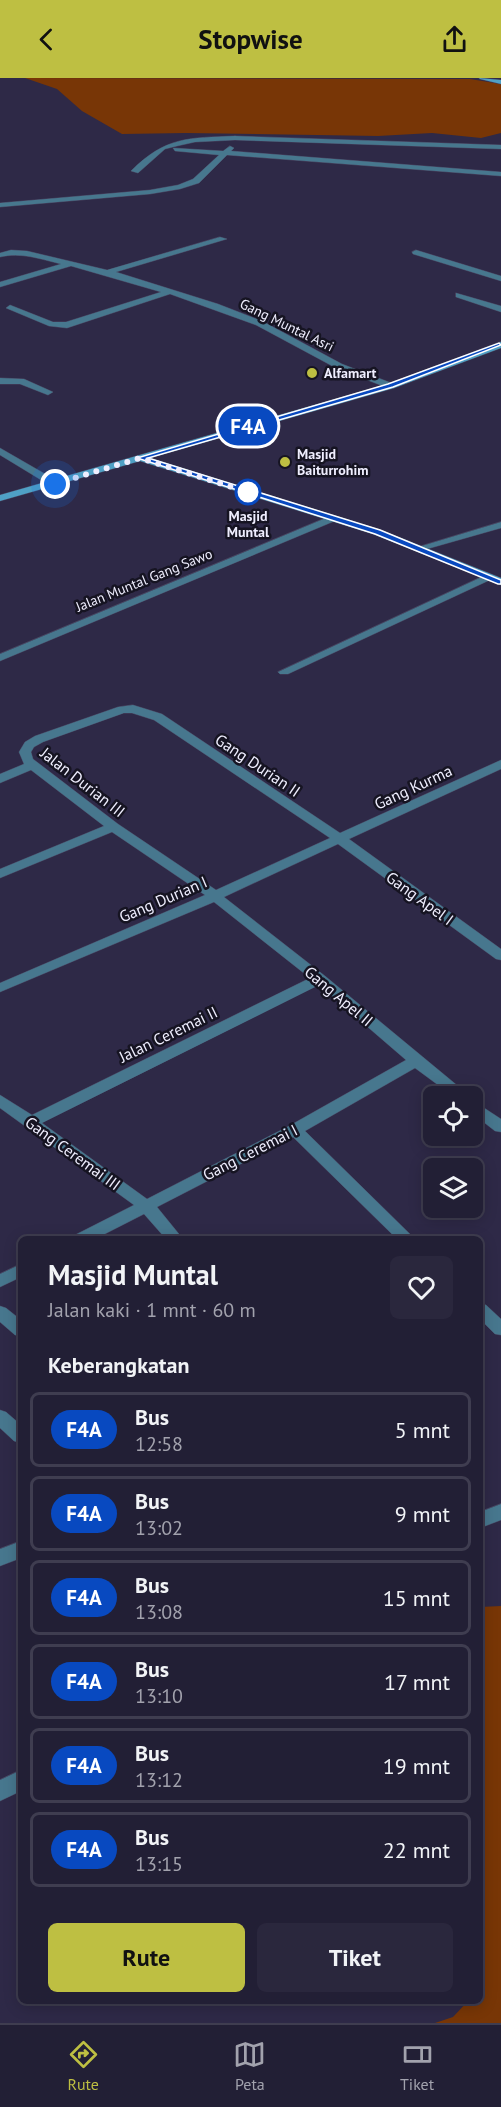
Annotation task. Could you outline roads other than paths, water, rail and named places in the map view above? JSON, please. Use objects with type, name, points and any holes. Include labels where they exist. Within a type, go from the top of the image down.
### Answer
[{"type":"main road","points":[[482,78],[501,82]]},
{"type":"main road","points":[[0,498],[391,386],[501,345]]},
{"type":"main road","points":[[140,458],[333,518],[420,548],[501,582]]},
{"type":"street","points":[[0,205],[150,192],[180,187],[196,181],[227,153],[235,138]]},
{"type":"street","points":[[135,171],[163,148],[195,140],[235,138],[501,147]]},
{"type":"street","points":[[269,156],[280,140]]},
{"type":"street","points":[[163,148],[501,174]]},
{"type":"street","name":"Gang Muntal Asri","points":[[106,272],[223,239]]},
{"type":"street","name":"Gang Muntal Asri","points":[[0,255],[19,251],[106,272],[239,315],[339,366],[391,386]]},
{"type":"street","points":[[416,252],[501,279]]},
{"type":"street","name":"Gang Muntal Asri","points":[[0,285],[68,264]]},
{"type":"street","points":[[10,308],[52,324],[67,325],[169,292]]},
{"type":"street","points":[[459,295],[501,309]]},
{"type":"street","points":[[0,381],[21,381],[48,392]]},
{"type":"street","points":[[0,451],[55,484]]},
{"type":"street","name":"Jalan Muntal Gang Sawo","points":[[0,658],[333,518]]},
{"type":"street","points":[[420,548],[501,525]]},
{"type":"street","points":[[284,672],[488,577]]},
{"type":"street","name":"Jalan Durian III","points":[[158,717],[133,709],[122,710],[39,740],[29,746],[25,752],[27,760],[113,827],[215,897]]},
{"type":"street","name":"Gang Durian II","points":[[158,717],[340,839]]},
{"type":"street","name":"Gang Kurma","points":[[340,839],[501,764]]},
{"type":"street","points":[[0,779],[33,765]]},
{"type":"street","points":[[0,874],[113,827]]},
{"type":"street","name":"Gang Durian I","points":[[0,988],[215,897],[340,839]]},
{"type":"street","name":"Gang Apel I","points":[[340,839],[501,956]]},
{"type":"street","name":"Gang Apel II","points":[[215,897],[320,979],[449,1086]]},
{"type":"street","name":"Jalan Ceremai II","points":[[31,1122],[320,979]]},
{"type":"street","name":"Gang Ceremai I","points":[[87,1236],[295,1130],[416,1061]]},
{"type":"street","name":"Gang Ceremai III","points":[[0,1100],[146,1206],[172,1236]]},
{"type":"street","points":[[483,1113],[500,1125]]},
{"type":"street","points":[[295,1130],[405,1236]]},
{"type":"street","points":[[0,1281],[18,1272]]},
{"type":"street","points":[[0,1312],[18,1327]]},
{"type":"street","points":[[483,1312],[501,1329]]},
{"type":"street","points":[[0,1418],[18,1433]]},
{"type":"street","points":[[483,1519],[501,1512]]},
{"type":"street","points":[[0,1558],[18,1550]]},
{"type":"street","points":[[0,1791],[18,1782]]},
{"type":"place","name":"Alfamart","points":[[312,373]]},
{"type":"place","name":"Masjid Baiturrohim","points":[[285,462]]},
{"type":"place","name":"Masjid Muntal","points":[[248,492]]}]
